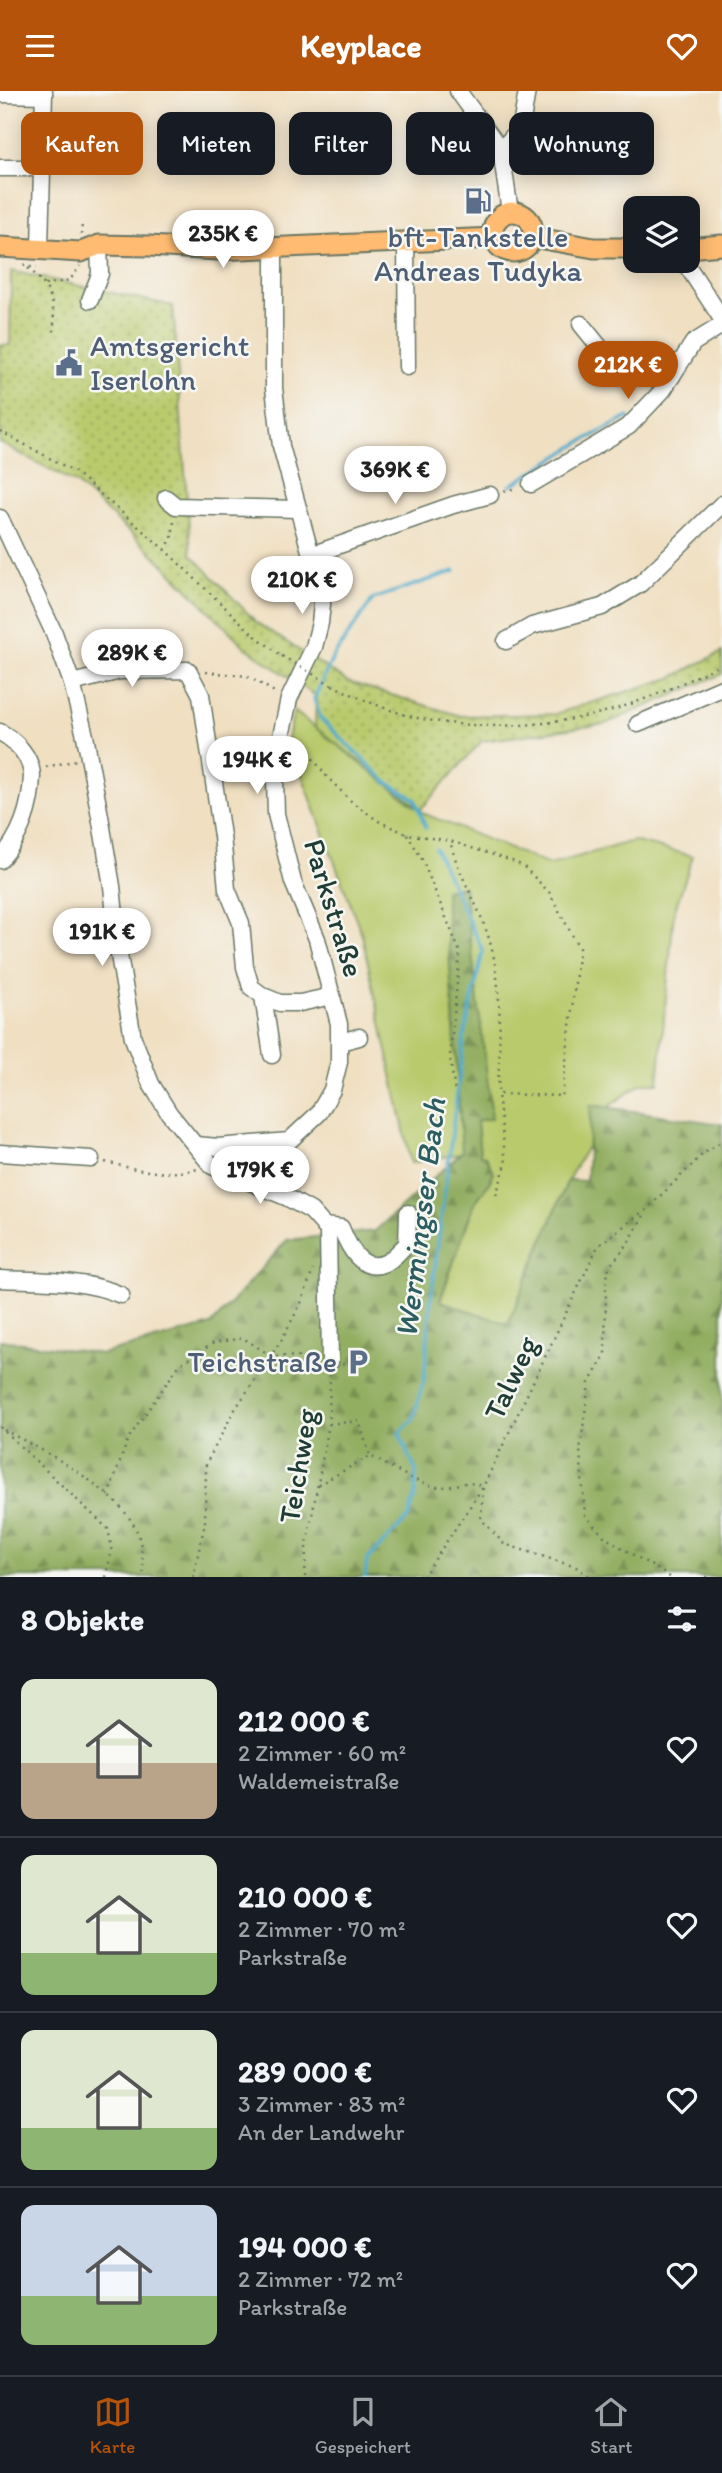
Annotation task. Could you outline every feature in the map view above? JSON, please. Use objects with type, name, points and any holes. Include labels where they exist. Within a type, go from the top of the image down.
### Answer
[{"type":"main road","points":[[510,212],[517,212],[528,219],[533,230],[532,237],[525,247],[513,251],[501,248],[494,238],[496,221],[510,212]]},
{"type":"main road","points":[[532,237],[594,248],[623,248]]},
{"type":"main road","points":[[0,247],[40,248],[81,238],[99,245],[173,246],[218,250],[494,238]]},
{"type":"main road","points":[[700,247],[722,246]]},
{"type":"street","points":[[458,91],[501,150],[510,212]]},
{"type":"street","points":[[501,150],[521,127],[527,91]]},
{"type":"street","points":[[0,94],[44,93],[43,112]]},
{"type":"street","points":[[0,168],[21,168]]},
{"type":"street","points":[[40,248],[41,175]]},
{"type":"street","points":[[406,241],[407,367]]},
{"type":"street","points":[[90,300],[100,274],[99,245]]},
{"type":"street","name":"Parkstraße","points":[[196,1146],[218,1147],[289,1141],[320,1113],[332,1090],[339,1062],[340,1029],[332,996],[317,939],[293,882],[276,814],[275,778],[284,719],[289,699],[314,647],[322,604],[320,584],[281,446],[274,388],[274,246]]},
{"type":"street","points":[[692,273],[722,319]]},
{"type":"street","points":[[581,324],[628,379],[647,373],[672,376]]},
{"type":"street","points":[[531,484],[629,426],[663,390],[693,343],[722,325]]},
{"type":"street","points":[[311,555],[453,505],[490,495]]},
{"type":"street","points":[[171,502],[298,509]]},
{"type":"street","points":[[506,641],[532,626],[602,607],[640,585],[722,504]]},
{"type":"street","points":[[0,518],[54,633],[72,683],[110,874],[119,955],[133,1038],[151,1084],[169,1113],[212,1166],[312,1211],[328,1230],[330,1362]]},
{"type":"street","points":[[72,683],[120,671],[188,670],[201,695],[227,889],[241,923],[245,967],[251,987],[280,1003],[300,1003],[332,996]]},
{"type":"street","points":[[638,724],[722,688]]},
{"type":"street","points":[[0,732],[23,751],[32,769],[30,800],[25,819],[17,838],[0,860]]},
{"type":"street","points":[[263,996],[272,1055]]},
{"type":"street","points":[[340,1042],[359,1037]]},
{"type":"street","points":[[0,1153],[91,1159]]},
{"type":"street","points":[[324,1226],[341,1227],[349,1248],[361,1261],[375,1266],[387,1263],[407,1244],[408,1213]]},
{"type":"street","points":[[0,1279],[58,1281],[106,1289],[121,1295]]},
{"type":"path","points":[[45,285],[70,280],[80,266]]},
{"type":"path","points":[[26,267],[45,285],[54,305],[54,336]]},
{"type":"path","points":[[0,431],[75,471],[165,550],[254,635],[282,656],[332,685],[392,711],[421,718],[483,725],[564,721],[637,702],[722,664]]},
{"type":"path","points":[[490,495],[531,484]]},
{"type":"path","points":[[165,550],[172,538],[171,502]]},
{"type":"path","points":[[188,670],[247,676],[284,697]]},
{"type":"path","points":[[284,719],[320,770],[344,795],[380,822],[407,834],[450,841],[523,866],[549,892],[579,948],[562,1096],[498,1094]]},
{"type":"path","points":[[32,769],[89,758]]},
{"type":"path","points":[[407,834],[422,859],[460,952],[450,1056],[455,1093]]},
{"type":"path","points":[[450,841],[454,857],[486,928],[499,984],[498,1094],[506,1164],[496,1195]]},
{"type":"path","points":[[670,1577],[606,1538],[585,1516],[580,1450],[589,1383],[605,1355],[606,1283],[609,1266],[626,1245],[648,1208],[703,1154],[722,1141]]},
{"type":"path","points":[[91,1159],[174,1175],[212,1166]]},
{"type":"path","name":"Talweg","points":[[424,1577],[483,1487],[598,1246],[648,1208]]},
{"type":"path","points":[[193,1577],[205,1523],[206,1464],[234,1411],[282,1339],[302,1301],[315,1265]]},
{"type":"path","points":[[108,1496],[128,1439],[180,1364],[214,1343],[243,1338],[270,1355]]},
{"type":"path","name":"Teichweg","points":[[305,1577],[306,1548],[329,1423],[330,1362]]},
{"type":"path","points":[[329,1423],[359,1421],[370,1456],[403,1475],[440,1487],[471,1481],[483,1487],[481,1519],[504,1544],[576,1567],[590,1577]]},
{"type":"path","points":[[2,1428],[37,1447],[108,1496],[137,1530],[144,1577]]},
{"type":"path","points":[[2,1428],[108,1529],[112,1548],[106,1577]]},
{"type":"path","points":[[317,1486],[370,1456]]},
{"type":"path","points":[[706,1577],[713,1577]]},
{"type":"green space","points":[[11,271],[173,306],[191,554],[256,622],[348,682],[461,716],[555,714],[671,678],[722,652],[722,674],[605,724],[482,741],[421,809],[315,727],[316,696],[245,647],[150,551],[76,483],[0,443],[0,345],[10,345]]},
{"type":"green space","points":[[294,711],[425,814],[549,865],[633,841],[693,856],[674,912],[658,1083],[642,1083],[611,1105],[568,1180],[508,1324],[440,1301],[474,1204],[487,1186],[469,1152],[411,1163],[362,935],[288,738]]},
{"type":"green space","points":[[464,886],[492,1118],[477,1121],[480,1155],[485,1156],[494,1173],[474,1204],[440,1301],[508,1324],[568,1180],[586,1181],[591,1105],[722,1124],[722,1577],[0,1577],[0,1340],[102,1354],[211,1325],[287,1240],[375,1231],[462,1152],[445,890]]},
{"type":"waterway","points":[[510,486],[581,442],[629,417]]},
{"type":"waterway","points":[[426,828],[415,799],[387,782],[321,719],[314,699],[333,657],[373,599],[455,571]]},
{"type":"waterway","name":"Wermingser Bach","points":[[365,1577],[367,1560],[409,1517],[415,1494],[416,1471],[399,1433],[413,1420],[424,1380],[431,1299],[464,1038],[483,951],[435,848]]},
{"type":"place","name":"bft-Tankstelle Andreas Tudyka","points":[[478,201]]},
{"type":"place","name":"Amtsgericht Iserlohn","points":[[69,363]]},
{"type":"place","name":"Teichstraße","points":[[358,1362]]}]
